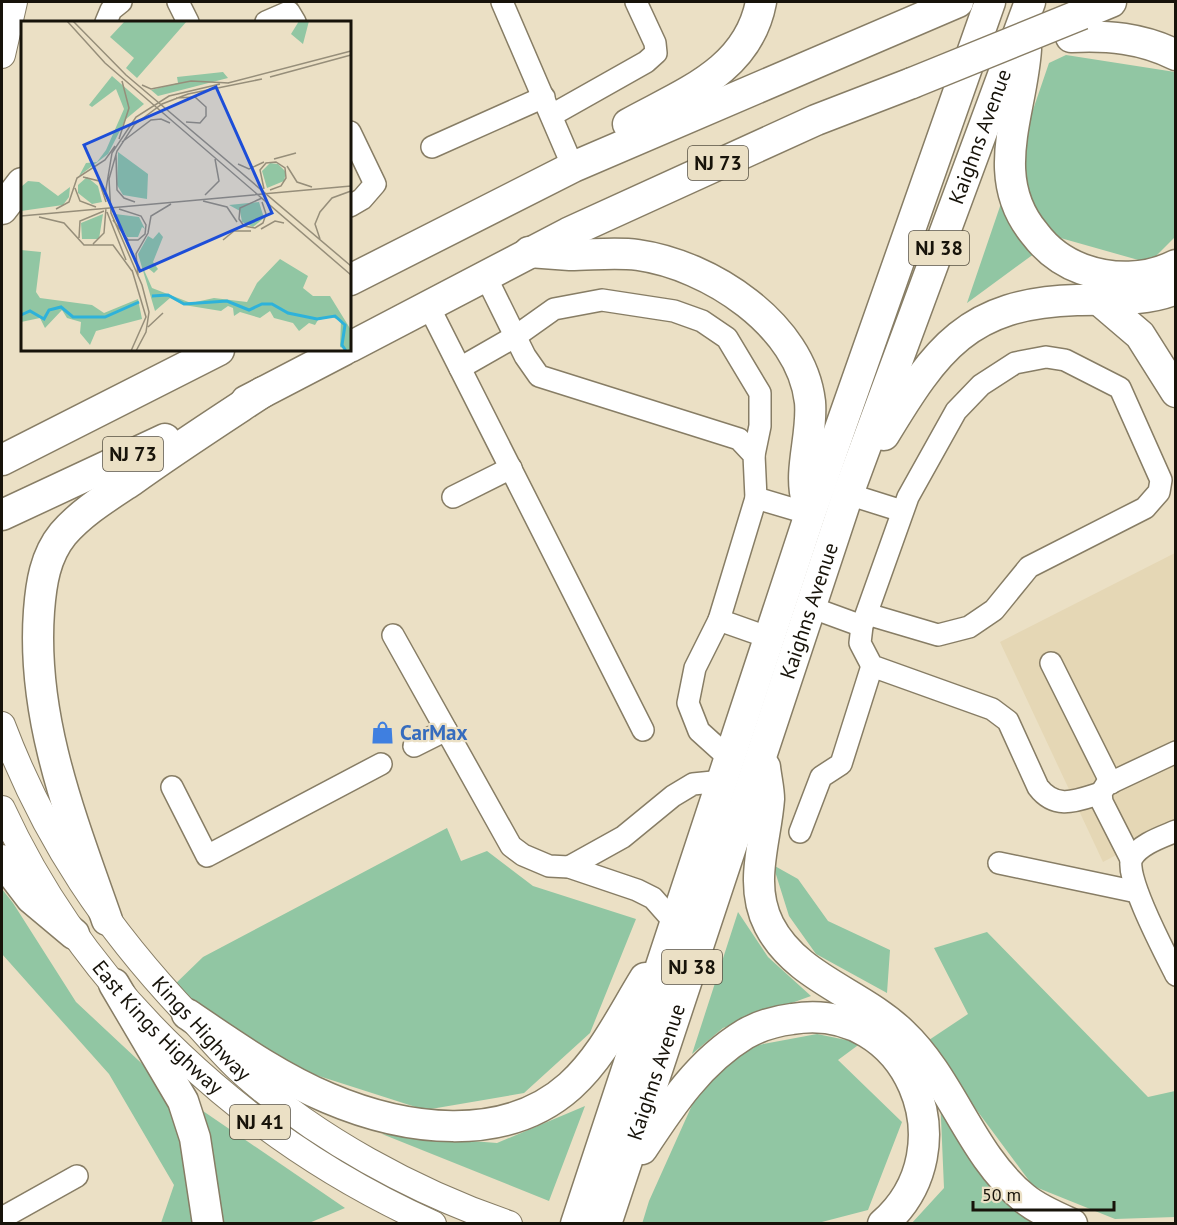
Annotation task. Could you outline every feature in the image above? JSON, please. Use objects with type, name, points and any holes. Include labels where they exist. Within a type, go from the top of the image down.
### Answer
[{"type":"highway","points":[[573,166],[609,134],[721,70],[736,56],[749,38],[761,2]]},
{"type":"highway","points":[[1030,2],[1026,57],[1010,147],[1009,165],[1014,199],[1022,215],[1030,229],[1052,252],[1078,267],[1095,273],[1110,276],[1133,276],[1156,272],[1176,265]]},
{"type":"highway","name":"Kaighns Avenue","points":[[606,1224],[848,494],[1030,2]]},
{"type":"highway","points":[[1111,2],[1076,25],[1093,36],[1131,39],[1165,49],[1176,55]]},
{"type":"highway","name":"NJ 73","points":[[351,279],[573,166],[945,8]]},
{"type":"highway","name":"Kaighns Avenue","points":[[576,1224],[810,514],[985,9]]},
{"type":"highway","name":"NJ 73","points":[[351,346],[529,252],[752,148],[816,120],[1002,47],[1076,25]]},
{"type":"highway","points":[[2,208],[21,184]]},
{"type":"highway","points":[[529,252],[572,255],[618,253],[656,259],[711,279],[762,316],[790,349],[806,386],[810,402],[809,438],[802,486],[810,514]]},
{"type":"highway","points":[[848,494],[918,381],[932,363],[975,324],[993,315],[1027,304],[1146,298],[1176,289]]},
{"type":"highway","points":[[1099,300],[1140,335],[1176,392]]},
{"type":"highway","points":[[94,414],[181,351]]},
{"type":"highway","name":"NJ 73","points":[[2,460],[217,351]]},
{"type":"highway","name":"NJ 73","points":[[2,515],[263,392],[342,351]]},
{"type":"highway","points":[[107,920],[61,786],[48,732],[40,682],[38,651],[40,598],[47,564],[62,536],[87,511],[263,392]]},
{"type":"highway","points":[[763,754],[769,797],[758,879],[763,910],[777,938],[787,951],[812,972],[876,1012],[902,1033],[925,1060],[985,1153],[1011,1186],[1026,1200],[1072,1224]]},
{"type":"highway","points":[[2,860],[31,898],[74,934]]},
{"type":"highway","points":[[187,1014],[277,1072],[353,1108],[392,1118],[439,1125],[490,1124],[513,1118],[552,1099],[582,1075],[604,1046],[674,928]]},
{"type":"highway","points":[[114,984],[183,1101],[195,1137],[208,1224]]},
{"type":"highway","points":[[620,1181],[696,1073],[730,1044],[747,1032],[782,1020],[815,1017],[833,1020],[864,1031],[890,1050],[909,1076],[921,1104],[926,1134],[921,1165],[909,1194],[883,1224]]},
{"type":"main road","points":[[2,55],[14,2]]},
{"type":"main road","name":"Kings Highway","points":[[2,725],[36,804],[59,848],[107,920],[163,989],[249,1078],[350,1150],[422,1188],[509,1224]]},
{"type":"main road","name":"East Kings Highway","points":[[2,809],[36,874],[74,934],[151,1026],[186,1060],[210,1083],[294,1147],[351,1183],[433,1224]]},
{"type":"street","points":[[106,21],[111,10],[121,2]]},
{"type":"street","points":[[178,2],[188,21]]},
{"type":"street","points":[[502,2],[573,166]]},
{"type":"street","points":[[432,147],[548,106],[646,62],[656,53],[656,43],[636,2]]},
{"type":"street","points":[[268,21],[289,12],[294,21]]},
{"type":"street","points":[[351,134],[375,184],[362,199],[351,205]]},
{"type":"street","points":[[485,275],[525,356],[539,376],[739,439],[754,455]]},
{"type":"street","points":[[459,368],[516,336],[554,309],[602,300],[674,311],[702,321],[727,338],[760,393],[760,426],[754,455],[756,498],[718,620],[695,668],[688,704],[699,731],[727,770],[693,784],[673,796],[623,837],[569,867]]},
{"type":"street","points":[[428,305],[643,730]]},
{"type":"street","points":[[810,607],[865,620],[938,635],[969,627],[994,610],[1029,567],[1145,508],[1159,492],[1161,480],[1120,388],[1065,360],[1047,357],[1015,363],[981,385],[956,411],[902,511],[865,620],[860,643],[872,666],[992,709],[1008,721],[1038,787],[1055,800],[1066,803],[1106,788],[1176,752]]},
{"type":"street","points":[[453,497],[511,468]]},
{"type":"street","points":[[848,494],[902,511]]},
{"type":"street","points":[[756,498],[810,514]]},
{"type":"street","points":[[718,620],[770,638]]},
{"type":"street","points":[[393,635],[512,846],[524,855],[549,866],[569,867],[637,890],[653,898],[674,928]]},
{"type":"street","points":[[1051,663],[1106,788],[1102,802],[1131,859]]},
{"type":"street","points":[[800,832],[821,777],[841,764],[872,666]]},
{"type":"street","points":[[414,746],[446,730]]},
{"type":"street","points":[[172,787],[207,856],[381,764]]},
{"type":"street","points":[[1176,831],[1146,845],[1131,859],[1129,866],[1137,892],[1176,975]]},
{"type":"street","points":[[999,863],[1137,892]]},
{"type":"street","points":[[2,1218],[77,1176]]},
{"type":"shaded area","points":[[1175,553],[1175,824],[1103,862],[1000,642]]},
{"type":"green space","points":[[1066,55],[1175,72],[1175,237],[1149,263],[1057,237],[967,303],[1049,63]]},
{"type":"green space","points":[[447,828],[461,861],[487,851],[533,886],[636,919],[590,1033],[524,1093],[425,1110],[272,1061],[171,988],[203,957]]},
{"type":"green space","points":[[773,865],[798,879],[828,921],[890,950],[887,993],[816,954],[789,916]]},
{"type":"green space","points":[[2,889],[76,1002],[153,1074],[177,1103],[196,1223],[161,1223],[174,1185],[109,1074],[2,954]]},
{"type":"green space","points":[[738,912],[768,957],[811,996],[723,1028],[692,1054]]},
{"type":"green space","points":[[987,932],[1148,1097],[1175,1091],[1175,1217],[1115,1219],[1033,1186],[926,1042],[968,1014],[934,948]]},
{"type":"green space","points":[[817,1034],[861,1043],[838,1060],[902,1122],[868,1210],[818,1223],[642,1224],[649,1201],[697,1094],[748,1047]]},
{"type":"green space","points":[[940,1095],[1042,1223],[911,1224],[944,1188]]},
{"type":"green space","points":[[585,1106],[549,1201],[382,1134],[497,1143]]},
{"type":"green space","points":[[203,1111],[345,1208],[309,1223],[222,1223]]},
{"type":"place","name":"CarMax","points":[[382,733]]}]
